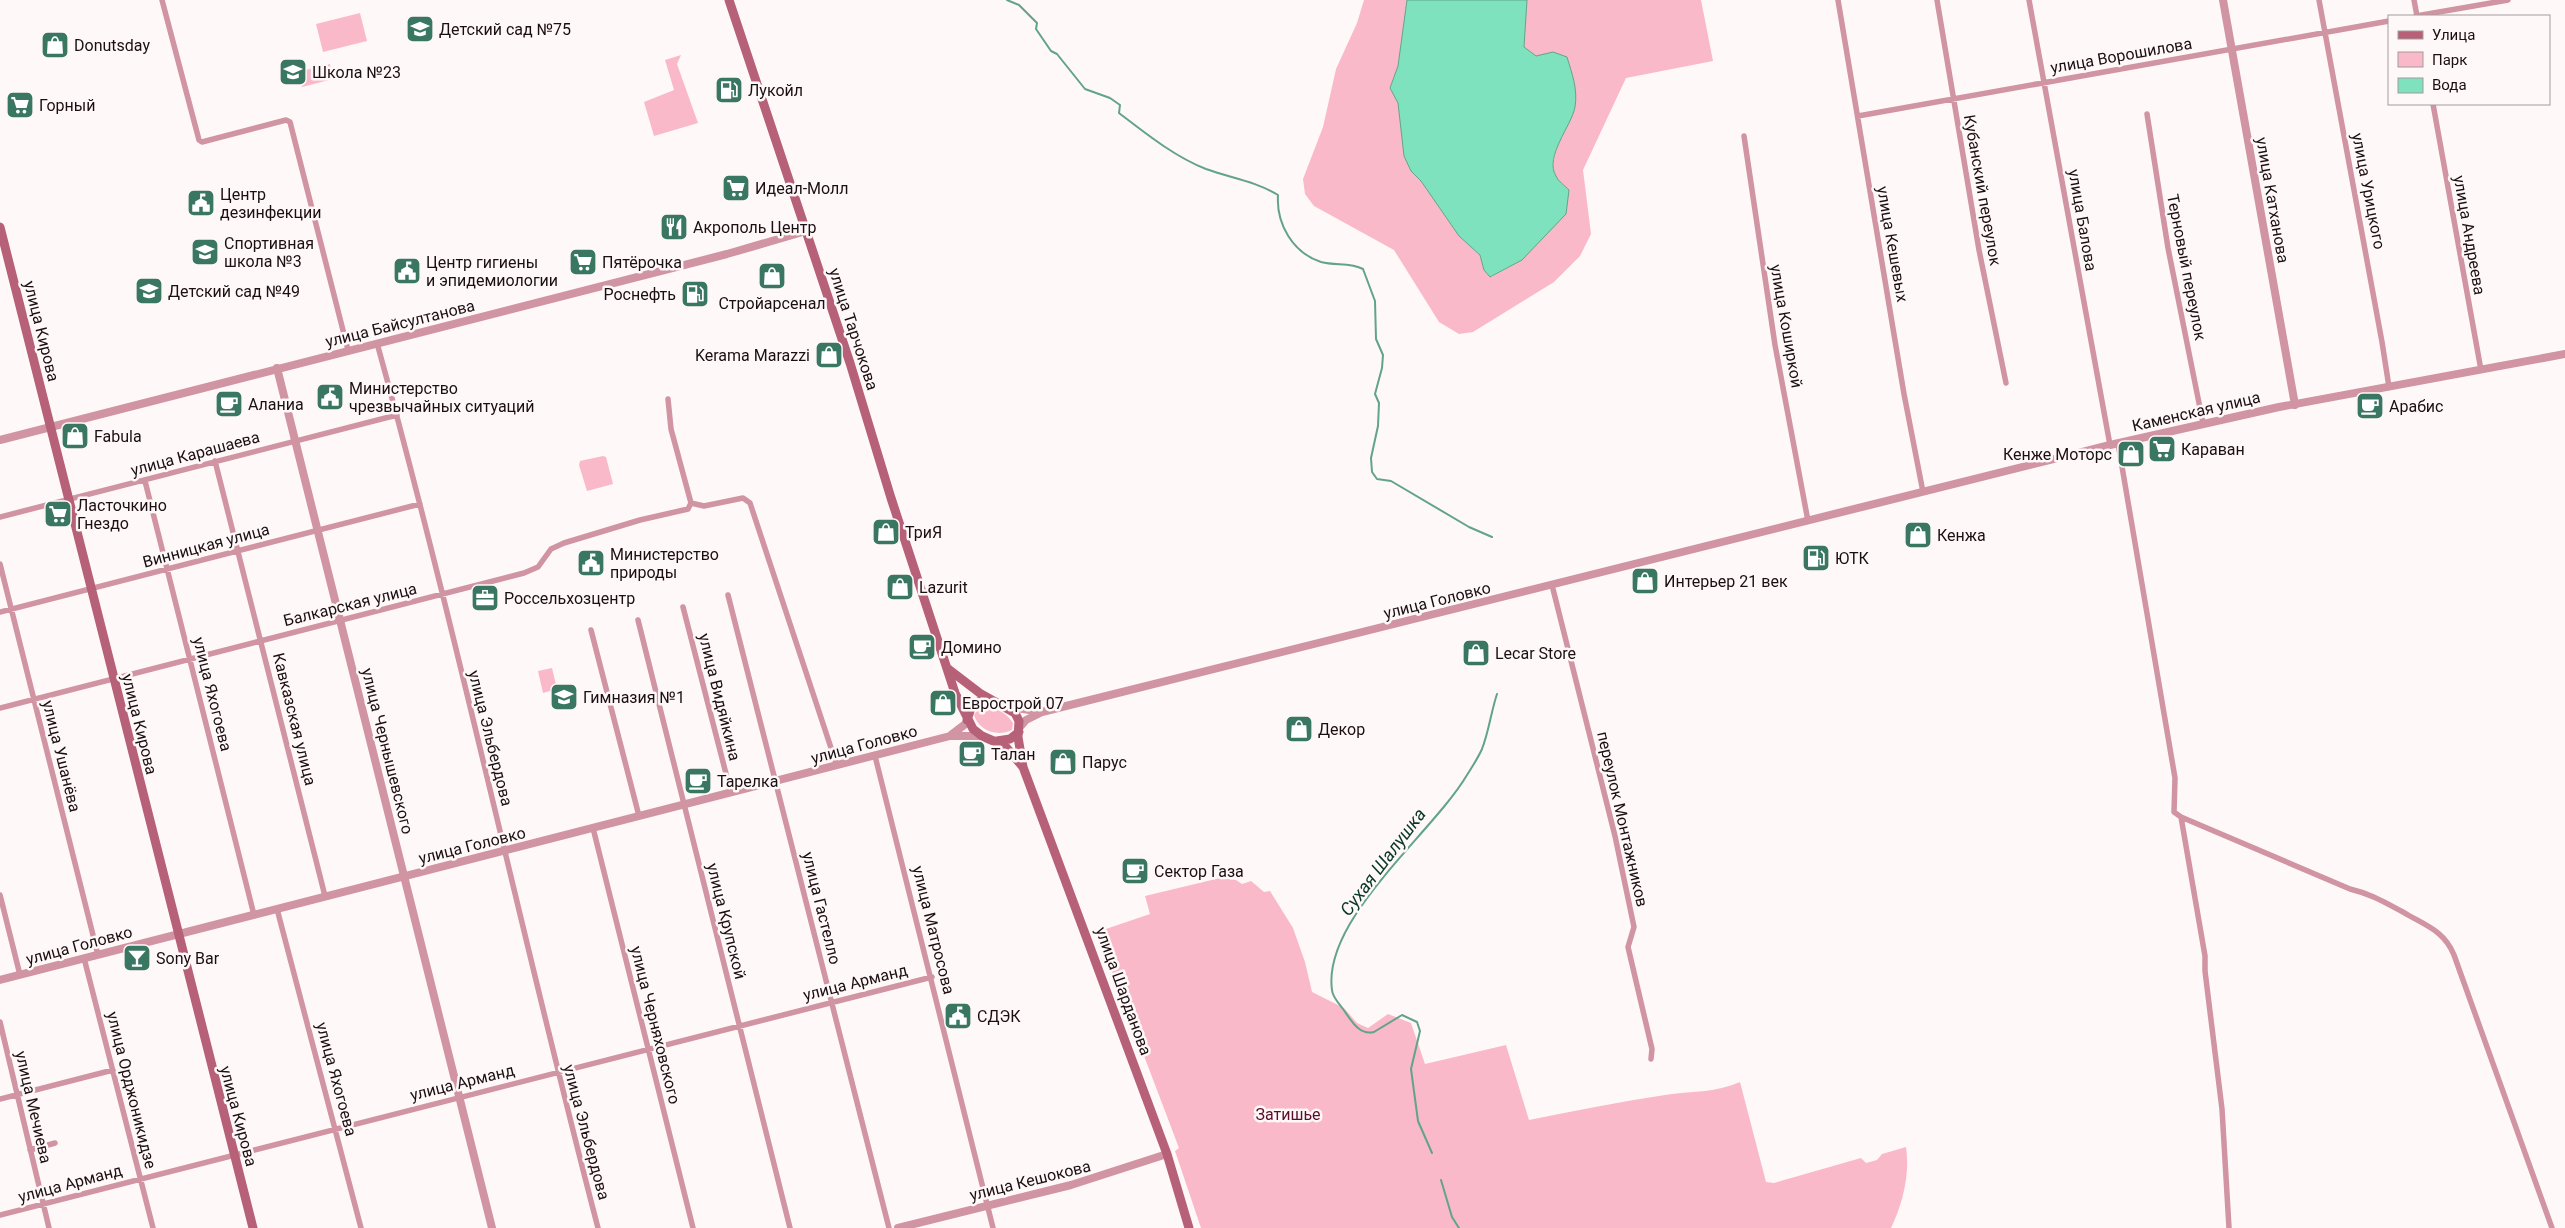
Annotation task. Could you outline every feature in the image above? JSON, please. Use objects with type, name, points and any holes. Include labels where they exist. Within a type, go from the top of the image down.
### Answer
[{"type":"main road","name":"улица Тарчокова","points":[[729,0],[806,231],[946,668],[967,721]]},
{"type":"main road","name":"улица Кирова","points":[[0,227],[252,1228]]},
{"type":"main road","points":[[946,668],[991,700],[1009,707],[1018,717],[1023,767]]},
{"type":"main road","points":[[991,700],[982,700],[972,706],[967,721],[982,736],[998,741],[1006,746],[1023,767]]},
{"type":"main road","points":[[998,741],[1010,739],[1019,729]]},
{"type":"main road","name":"улица Шарданова","points":[[1023,767],[1084,926],[1167,1154],[1189,1228]]},
{"type":"street","points":[[162,0],[199,140],[202,142],[286,120],[290,122],[348,350]]},
{"type":"street","name":"улица Кешевых","points":[[1838,0],[1904,394],[1923,492]]},
{"type":"street","name":"Кубанский переулок","points":[[1937,0],[1979,250],[2006,383]]},
{"type":"street","name":"улица Балова","points":[[2029,0],[2114,444],[2175,778],[2176,792],[2173,809],[2181,817],[2205,956],[2205,971],[2222,1109],[2229,1228]]},
{"type":"street","name":"улица Катханова","points":[[2223,0],[2294,404]]},
{"type":"street","name":"улица Урицкого","points":[[2320,0],[2384,349],[2388,387]]},
{"type":"street","points":[[2414,0],[2417,15]]},
{"type":"street","points":[[2423,15],[2508,0]]},
{"type":"street","name":"улица Ворошилова","points":[[1858,116],[2388,21]]},
{"type":"street","name":"улица Андреева","points":[[2433,105],[2481,370]]},
{"type":"street","name":"Терновый переулок","points":[[2147,114],[2168,248],[2203,424]]},
{"type":"street","name":"улица Коширкой","points":[[1744,136],[1775,345],[1808,521]]},
{"type":"street","name":"улица Байсултанова","points":[[0,440],[727,254],[806,231]]},
{"type":"street","name":"улица Эльбердова","points":[[377,343],[420,504],[557,1072],[598,1228]]},
{"type":"street","name":"Каменская улица","points":[[1838,514],[2114,444],[2203,424],[2294,404],[2565,354]]},
{"type":"street","name":"улица Чернышевского","points":[[277,368],[492,1228]]},
{"type":"street","points":[[668,399],[671,429],[691,503],[704,506],[743,498],[750,503],[837,766]]},
{"type":"street","name":"улица Карашаева","points":[[0,516],[145,481],[215,461],[397,415]]},
{"type":"street","name":"Кавказская улица","points":[[215,461],[325,896]]},
{"type":"street","name":"улица Яхогоева","points":[[145,481],[254,914]]},
{"type":"street","name":"Балкарская улица","points":[[0,708],[524,573],[538,567],[552,549],[564,543],[688,508],[691,503]]},
{"type":"street","name":"Винницкая улица","points":[[0,612],[420,504]]},
{"type":"street","name":"улица Головко","points":[[1042,712],[1838,514]]},
{"type":"street","name":"улица Ушанёва","points":[[0,564],[98,954]]},
{"type":"street","name":"переулок Монтажников","points":[[1552,585],[1616,836],[1634,928],[1628,947],[1652,1049],[1651,1059]]},
{"type":"street","name":"улица Гастелло","points":[[728,595],[889,1228]]},
{"type":"street","name":"улица Видяйкина","points":[[683,607],[731,793]]},
{"type":"street","name":"улица Крупской","points":[[638,620],[790,1228]]},
{"type":"street","points":[[591,630],[639,816]]},
{"type":"street","points":[[1009,707],[1042,712]]},
{"type":"street","points":[[1019,729],[1026,720],[1042,712]]},
{"type":"street","points":[[950,736],[967,721]]},
{"type":"street","points":[[950,736],[982,736]]},
{"type":"street","name":"улица Головко","points":[[0,980],[950,736]]},
{"type":"street","name":"улица Матросова","points":[[875,756],[932,977],[993,1228]]},
{"type":"street","points":[[2181,817],[2350,889],[2372,894],[2432,927],[2445,938],[2454,955],[2552,1228]]},
{"type":"street","name":"улица Черняховского","points":[[593,828],[693,1228]]},
{"type":"street","points":[[0,895],[20,974]]},
{"type":"street","name":"улица Яхогоева","points":[[277,908],[362,1228]]},
{"type":"street","name":"улица Орджоникидзе","points":[[84,958],[153,1228]]},
{"type":"street","name":"улица Арманд","points":[[0,1215],[459,1096],[932,977]]},
{"type":"street","name":"улица Мечиева","points":[[0,1022],[49,1228]]},
{"type":"street","points":[[0,1099],[113,1070]]},
{"type":"street","points":[[30,1150],[55,1143]]},
{"type":"street","name":"улица Кешокова","points":[[898,1228],[1071,1185],[1167,1154]]},
{"type":"green space","points":[[1364,0],[1407,0],[1398,66],[1390,88],[1398,103],[1404,156],[1411,171],[1421,181],[1459,236],[1480,255],[1484,270],[1491,277],[1522,260],[1534,246],[1569,190],[1555,176],[1553,169],[1559,142],[1575,108],[1553,52],[1536,56],[1524,47],[1527,0],[1701,0],[1713,61],[1626,78],[1583,170],[1591,234],[1580,256],[1554,282],[1473,332],[1459,334],[1439,322],[1394,250],[1314,206],[1305,194],[1303,179],[1323,127],[1336,69],[1357,23]]},
{"type":"green space","points":[[360,13],[367,41],[323,52],[316,24]]},
{"type":"green space","points":[[681,55],[677,64],[698,123],[654,136],[644,102],[674,90],[665,60]]},
{"type":"green space","points":[[330,64],[333,79],[302,87],[298,72]]},
{"type":"green space","points":[[606,457],[613,484],[587,491],[579,465],[580,461]]},
{"type":"green space","points":[[552,668],[557,689],[543,693],[538,671]]},
{"type":"green space","points":[[983,708],[996,709],[1004,713],[1013,723],[1012,730],[995,733],[984,729],[976,721],[974,715]]},
{"type":"green space","name":"Затишье","points":[[1220,878],[1236,880],[1242,884],[1251,881],[1264,892],[1270,891],[1293,928],[1305,962],[1312,992],[1344,1008],[1357,1023],[1368,1028],[1388,1014],[1411,1023],[1425,1064],[1506,1045],[1529,1120],[1648,1098],[1712,1090],[1740,1082],[1766,1182],[1774,1183],[1861,1158],[1866,1163],[1877,1160],[1882,1154],[1906,1147],[1906,1178],[1899,1209],[1891,1228],[1201,1228],[1175,1151],[1179,1148],[1097,932],[1150,914],[1145,896]]},
{"type":"water","points":[[1407,0],[1527,0],[1524,47],[1536,56],[1553,52],[1567,57],[1571,69],[1575,88],[1575,107],[1553,160],[1556,176],[1569,190],[1566,214],[1522,260],[1490,277],[1484,270],[1480,255],[1459,236],[1421,181],[1411,171],[1404,156],[1398,103],[1390,88],[1398,66]]},
{"type":"waterway","name":"Сухая Шалушка","points":[[1007,0],[1019,5],[1037,23],[1036,29],[1051,51],[1057,54],[1085,89],[1110,98],[1120,105],[1119,113],[1183,158],[1206,169],[1252,183],[1278,195],[1278,206],[1283,227],[1302,252],[1311,258],[1321,262],[1363,269],[1375,301],[1376,339],[1383,355],[1382,368],[1375,394],[1379,403],[1378,426],[1371,458],[1372,472],[1377,479],[1391,481],[1469,527],[1492,537]]},
{"type":"waterway","name":"Сухая Шалушка","points":[[1432,1153],[1418,1121],[1411,1069],[1420,1031],[1417,1022],[1402,1015],[1374,1032],[1364,1032],[1352,1022],[1333,995],[1333,963],[1344,935],[1361,906],[1451,798],[1475,762],[1484,742],[1497,694]]},
{"type":"waterway","name":"Сухая Шалушка","points":[[1441,1180],[1452,1217],[1459,1228]]},
{"type":"place","name":"Детский сад №75","points":[[420,29]]},
{"type":"place","name":"Donutsday","points":[[55,45]]},
{"type":"place","name":"Школа №23","points":[[293,72]]},
{"type":"place","name":"Лукойл","points":[[729,90]]},
{"type":"place","name":"Горный","points":[[20,105]]},
{"type":"place","name":"Идеал-Молл","points":[[736,188]]},
{"type":"place","name":"Центр дезинфекции","points":[[201,203]]},
{"type":"place","name":"Акрополь Центр","points":[[674,227]]},
{"type":"place","name":"Спортивная школа №3","points":[[205,252]]},
{"type":"place","name":"Пятёрочка","points":[[583,262]]},
{"type":"place","name":"Центр гигиены и эпидемиологии","points":[[407,271]]},
{"type":"place","name":"Стройарсенал","points":[[772,276]]},
{"type":"place","name":"Детский сад №49","points":[[149,291]]},
{"type":"place","name":"Роснефть","points":[[695,294]]},
{"type":"place","name":"Kerama Marazzi","points":[[829,355]]},
{"type":"place","name":"Министерство чрезвычайных ситуаций","points":[[330,397]]},
{"type":"place","name":"Аланиа","points":[[229,404]]},
{"type":"place","name":"Арабис","points":[[2370,406]]},
{"type":"place","name":"Fabula","points":[[75,436]]},
{"type":"place","name":"Караван","points":[[2162,449]]},
{"type":"place","name":"Кенже Моторс","points":[[2131,454]]},
{"type":"place","name":"Ласточкино Гнездо","points":[[58,514]]},
{"type":"place","name":"ТриЯ","points":[[886,532]]},
{"type":"place","name":"Кенжа","points":[[1918,535]]},
{"type":"place","name":"ЮТК","points":[[1816,558]]},
{"type":"place","name":"Министерство природы","points":[[591,563]]},
{"type":"place","name":"Интерьер 21 век","points":[[1645,581]]},
{"type":"place","name":"Lazurit","points":[[900,587]]},
{"type":"place","name":"Россельхозцентр","points":[[485,598]]},
{"type":"place","name":"Домино","points":[[922,647]]},
{"type":"place","name":"Lecar Store","points":[[1476,653]]},
{"type":"place","name":"Гимназия №1","points":[[564,697]]},
{"type":"place","name":"Еврострой 07","points":[[943,703]]},
{"type":"place","name":"Декор","points":[[1299,729]]},
{"type":"place","name":"Талан","points":[[972,754]]},
{"type":"place","name":"Парус","points":[[1063,762]]},
{"type":"place","name":"Тарелка","points":[[698,781]]},
{"type":"place","name":"Сектор Газа","points":[[1135,871]]},
{"type":"place","name":"Sony Bar","points":[[137,958]]},
{"type":"place","name":"СДЭК","points":[[958,1016]]}]
